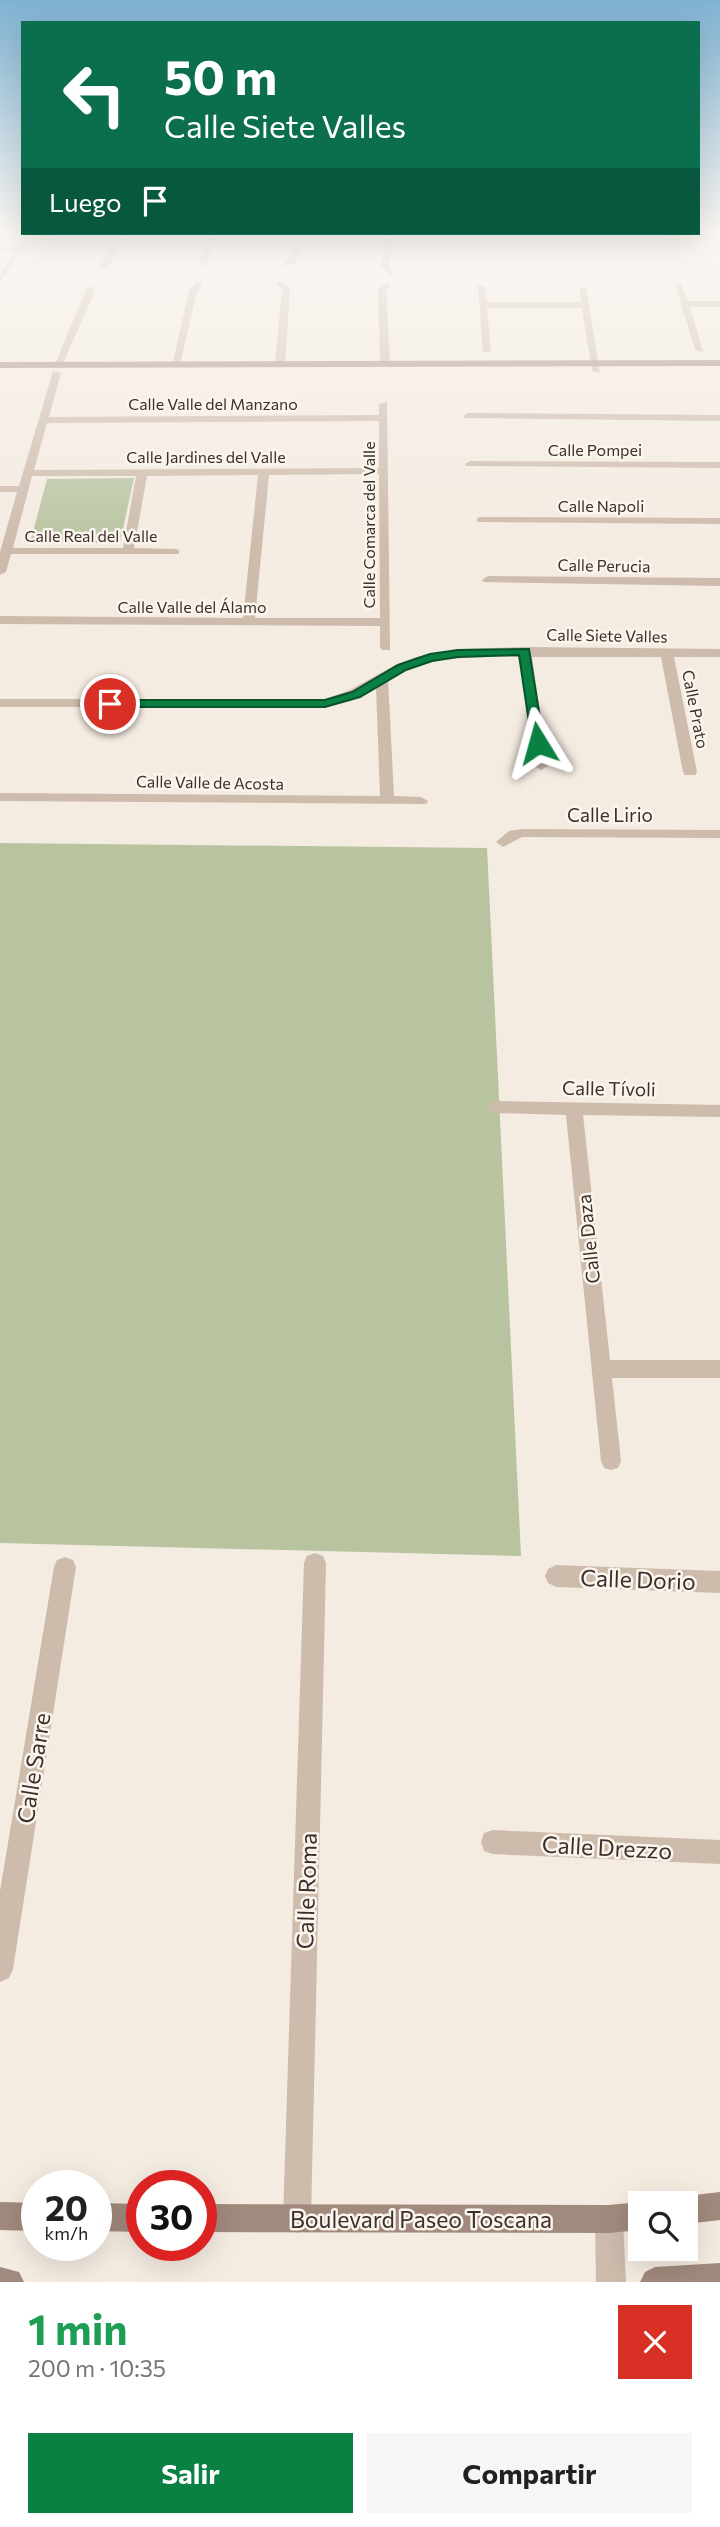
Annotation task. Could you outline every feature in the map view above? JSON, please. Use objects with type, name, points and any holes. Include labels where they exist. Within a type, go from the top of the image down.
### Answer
[{"type":"street","points":[[0,572],[57,369],[71,336]]},
{"type":"street","points":[[175,365],[182,336]]},
{"type":"street","points":[[280,364],[282,336]]},
{"type":"street","points":[[384,336],[385,363]]},
{"type":"street","points":[[485,336],[486,351]]},
{"type":"street","points":[[591,336],[596,367]]},
{"type":"street","points":[[695,336],[700,350]]},
{"type":"street","points":[[0,373],[175,365],[385,363],[720,371]]},
{"type":"street","points":[[0,365],[57,369],[596,367],[720,363]]},
{"type":"street","name":"Calle Comarca del Valle","points":[[384,404],[386,647]]},
{"type":"street","points":[[468,416],[720,418]]},
{"type":"street","name":"Calle Valle del Manzano","points":[[43,420],[383,418]]},
{"type":"street","name":"Calle Pompei","points":[[470,464],[720,465]]},
{"type":"street","name":"Calle Jardines del Valle","points":[[28,473],[384,471]]},
{"type":"street","points":[[128,551],[142,472]]},
{"type":"street","points":[[248,622],[264,472]]},
{"type":"street","points":[[0,489],[24,489]]},
{"type":"street","name":"Calle Napoli","points":[[481,520],[720,521]]},
{"type":"street","name":"Calle Real del Valle","points":[[6,551],[175,552]]},
{"type":"street","name":"Calle Perucia","points":[[488,580],[720,582]]},
{"type":"street","name":"Calle Valle del Álamo","points":[[0,620],[384,622]]},
{"type":"street","points":[[525,652],[541,766]]},
{"type":"street","name":"Calle Siete Valles","points":[[0,703],[325,703],[356,695],[402,667],[443,655],[525,652],[720,653]]},
{"type":"street","name":"Calle Prato","points":[[667,653],[690,772]]},
{"type":"street","points":[[382,678],[387,801]]},
{"type":"street","name":"Calle Valle de Acosta","points":[[0,797],[421,802]]},
{"type":"street","name":"Calle Lirio","points":[[503,842],[514,834],[522,833],[720,834]]},
{"type":"street","name":"Calle Tívoli","points":[[497,1107],[720,1111]]},
{"type":"street","name":"Calle Daza","points":[[574,1109],[611,1461]]},
{"type":"street","points":[[601,1368],[720,1369]]},
{"type":"street","name":"Calle Roma","points":[[297,2219],[314,1563]]},
{"type":"street","name":"Calle Sarre","points":[[0,1969],[65,1567]]},
{"type":"street","name":"Calle Dorio","points":[[556,1576],[720,1582]]},
{"type":"street","name":"Calle Drezzo","points":[[493,1842],[720,1852]]},
{"type":"street","points":[[698,2209],[720,2206]]},
{"type":"street","points":[[0,2216],[21,2217]]},
{"type":"street","name":"Boulevard Paseo Toscana","points":[[217,2218],[628,2217]]},
{"type":"street","points":[[608,2219],[611,2282]]},
{"type":"street","points":[[656,2282],[720,2278]]},
{"type":"street","points":[[0,2282],[9,2282]]},
{"type":"green space","points":[[134,478],[120,543],[30,543],[47,479]]},
{"type":"green space","points":[[0,843],[487,848],[521,1556],[0,1543]]},
{"type":"route","points":[[110,704],[325,703],[356,695],[402,667],[430,658],[458,653],[525,652],[538,743]]}]
